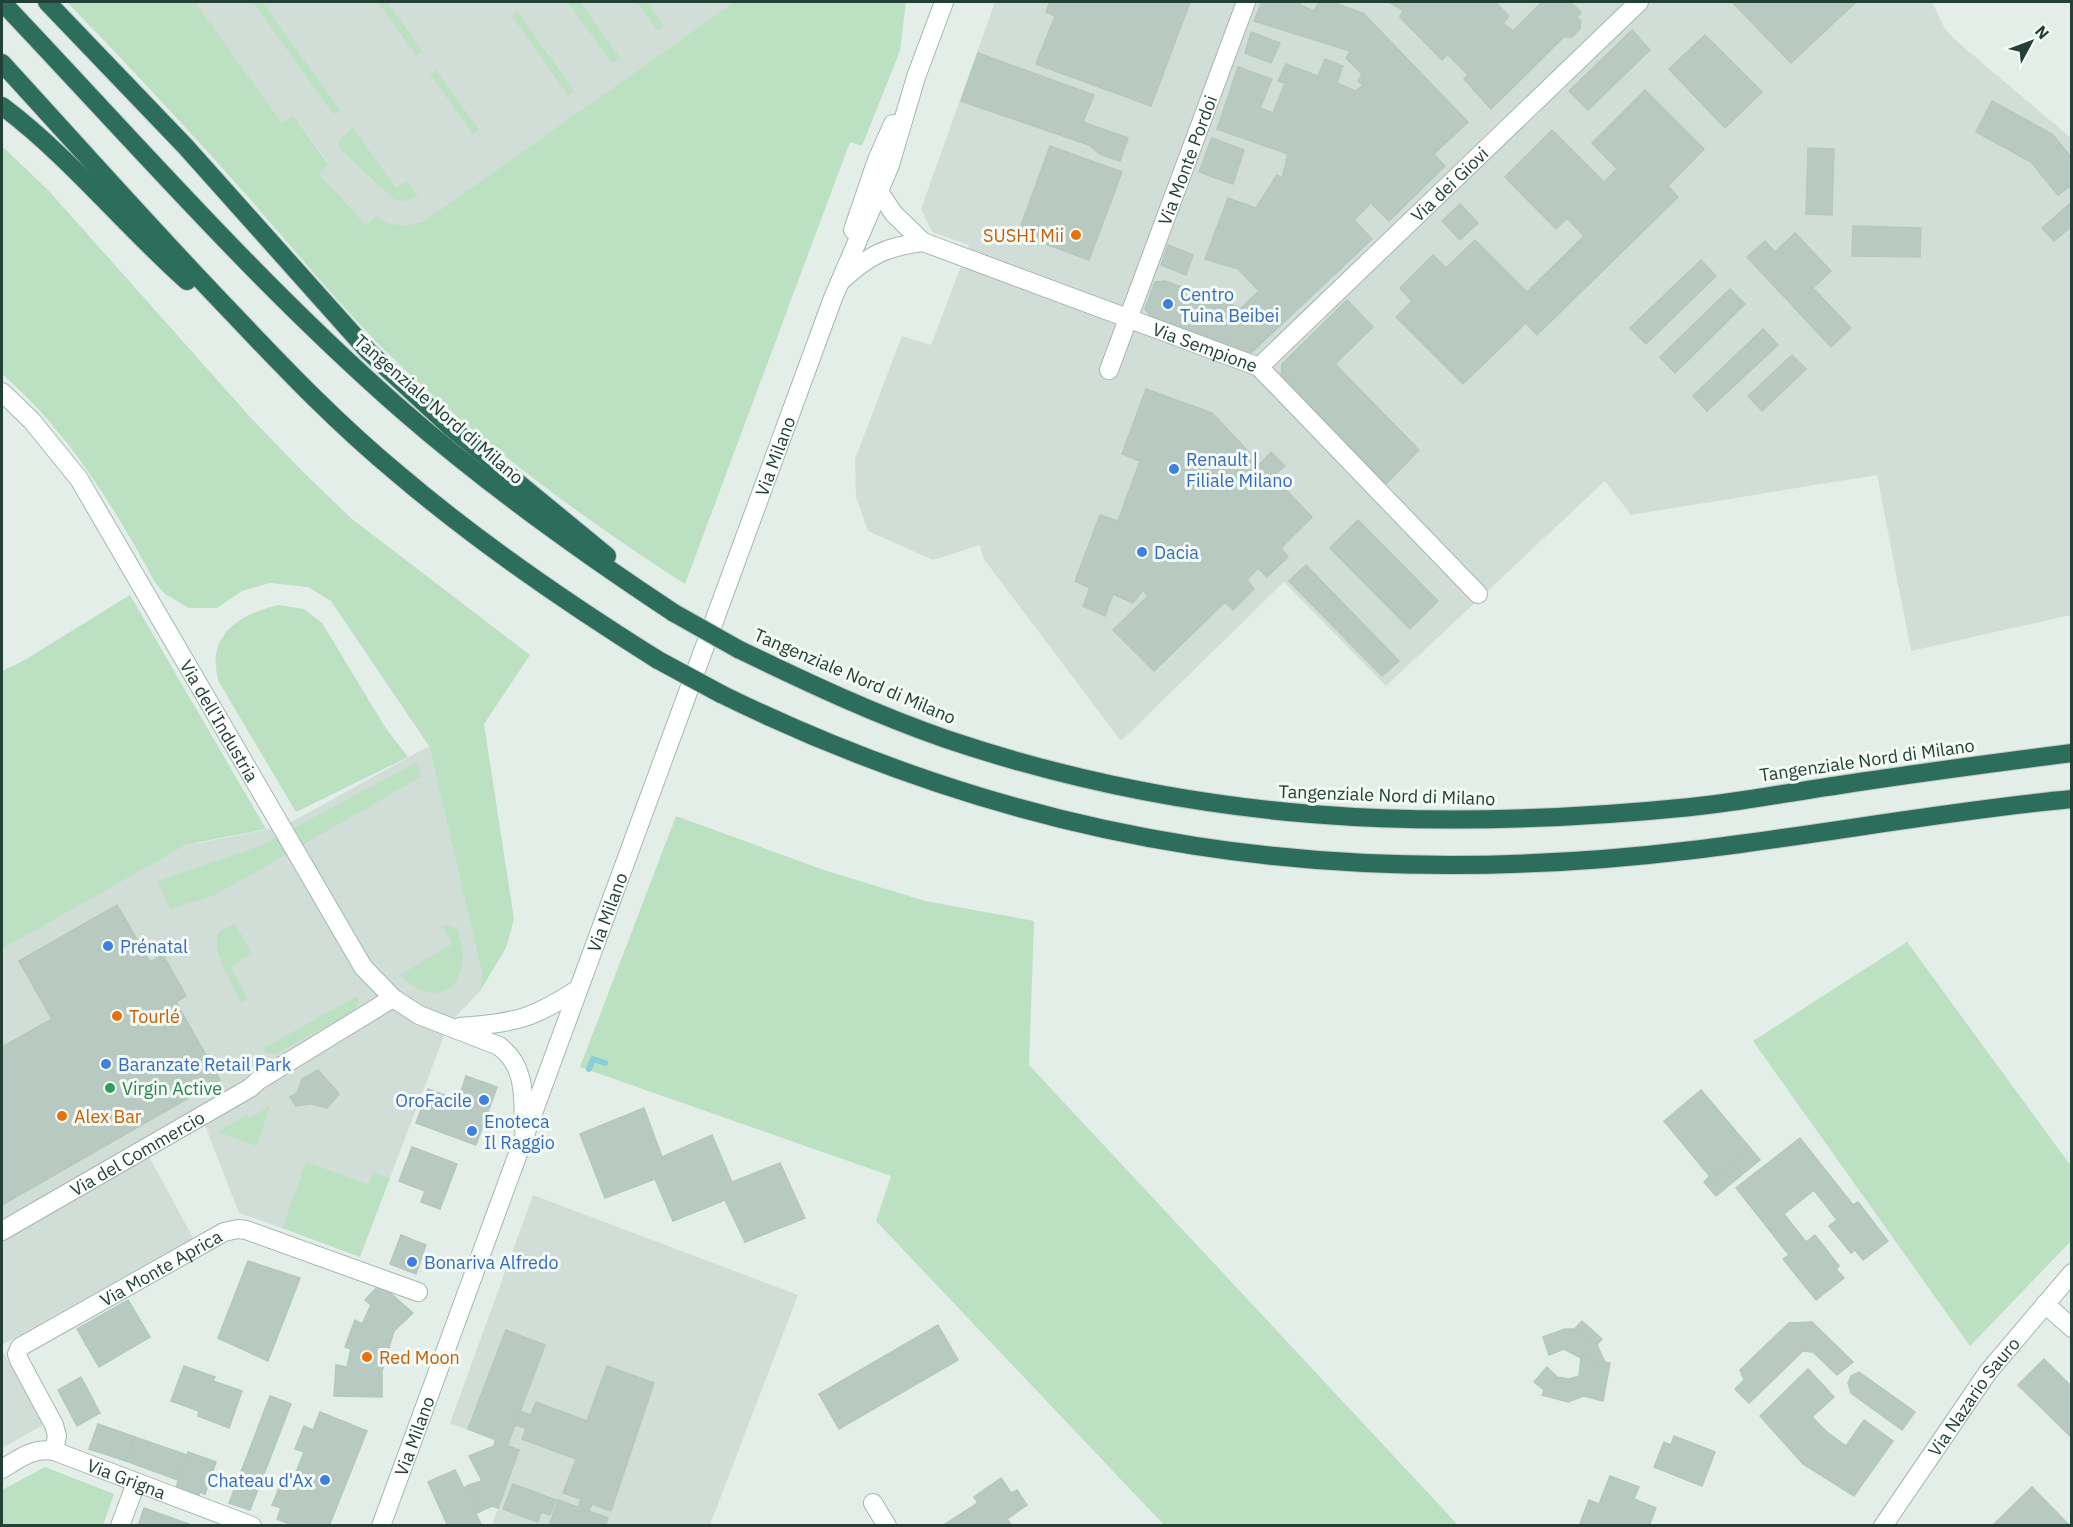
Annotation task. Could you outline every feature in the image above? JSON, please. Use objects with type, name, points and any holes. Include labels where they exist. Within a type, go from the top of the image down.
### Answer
[{"type":"highway","name":"Tangenziale Nord di Milano","points":[[2,2],[282,296],[401,409],[507,496],[598,563],[675,613],[738,649],[884,715],[968,745],[1080,778],[1150,793],[1284,813],[1431,821],[1591,816],[1695,806],[1956,767],[2072,753]]},
{"type":"highway","points":[[47,2],[185,146],[322,302],[376,359],[472,446],[675,613]]},
{"type":"highway","points":[[2,63],[162,239],[285,368]]},
{"type":"highway","points":[[2,106],[55,150],[148,246],[285,368],[395,472],[456,522],[580,611],[657,660],[798,732],[868,760],[1006,806],[1148,840],[1286,858],[1438,866],[1590,860],[1692,850],[2072,799]]},
{"type":"street","name":"Via Milano","points":[[381,1526],[837,289],[890,165],[916,77],[944,2]]},
{"type":"street","name":"Via Monte Pordoi","points":[[1109,370],[1246,2]]},
{"type":"street","name":"Via dei Giovi","points":[[1259,367],[1639,2]]},
{"type":"street","name":"Via Milano","points":[[837,289],[861,204],[877,160],[916,77]]},
{"type":"street","name":"Via Sempione","points":[[879,192],[894,214],[923,242],[1127,320],[1259,367],[1478,594]]},
{"type":"street","name":"Via Sempione","points":[[837,289],[877,253],[891,247],[923,242]]},
{"type":"street","name":"Via dell'Industria","points":[[2,392],[32,421],[80,479],[196,675],[265,800],[353,951],[375,980],[393,998],[419,1015],[500,1046],[515,1061],[521,1075],[525,1138]]},
{"type":"street","name":"Via dell'Industria","points":[[455,1027],[526,1019],[546,1010],[578,990]]},
{"type":"street","name":"Via del Commercio","points":[[2,1231],[250,1088],[259,1080],[393,998]]},
{"type":"street","name":"Via Monte Aprica","points":[[54,1451],[56,1431],[19,1360],[17,1354],[20,1347],[224,1232],[246,1230],[418,1292]]},
{"type":"street","name":"Via Nazario Sauro","points":[[1883,1526],[1988,1372],[2072,1274]]},
{"type":"street","points":[[2045,1304],[2072,1329]]},
{"type":"street","points":[[2,1469],[32,1452],[42,1449],[54,1451]]},
{"type":"street","name":"Via Grigna","points":[[54,1451],[252,1526]]},
{"type":"street","points":[[120,1526],[136,1483]]},
{"type":"street","points":[[873,1503],[887,1526]]},
{"type":"shaded area","points":[[195,2],[734,2],[424,221],[409,227],[387,224],[376,217],[366,226],[319,174],[329,164],[294,116],[282,124]]},
{"type":"shaded area","points":[[995,2],[1932,2],[1944,27],[1953,38],[2071,138],[2071,615],[1911,651],[1877,475],[1631,515],[1605,481],[1386,686],[1284,582],[1121,741],[983,558],[980,545],[933,560],[868,531],[856,497],[855,459],[902,336],[931,345],[969,245],[932,232],[921,209]]},
{"type":"shaded area","points":[[429,746],[482,973],[480,991],[448,1025],[390,1178],[373,1172],[368,1184],[306,1163],[282,1228],[239,1213],[199,1110],[2,1219],[2,902],[110,854],[199,843],[284,826]]},
{"type":"shaded area","points":[[146,1151],[193,1238],[2,1345],[2,1237]]},
{"type":"shaded area","points":[[533,1195],[798,1295],[710,1525],[492,1525],[518,1450],[450,1423]]},
{"type":"shaded area","points":[[2,1350],[43,1425],[2,1448]]},
{"type":"green space","points":[[67,2],[195,2],[282,123],[293,115],[329,165],[319,174],[366,225],[376,216],[393,225],[405,226],[424,221],[734,2],[906,2],[900,51],[862,146],[850,142],[685,584],[540,483],[470,428],[404,369],[344,307],[182,123]]},
{"type":"green space","points":[[253,2],[262,2],[340,110],[333,114]]},
{"type":"green space","points":[[378,2],[387,2],[422,51],[416,55]]},
{"type":"green space","points":[[568,2],[580,2],[620,58],[612,63]]},
{"type":"green space","points":[[637,2],[646,2],[664,26],[658,31]]},
{"type":"green space","points":[[517,11],[574,91],[568,95],[512,16]]},
{"type":"green space","points":[[436,70],[479,130],[473,134],[430,74]]},
{"type":"green space","points":[[353,128],[396,188],[407,181],[418,195],[408,201],[395,200],[341,150],[338,141]]},
{"type":"green space","points":[[2,146],[49,191],[251,418],[303,472],[352,519],[530,655],[484,724],[514,919],[506,948],[480,991],[482,973],[429,746],[331,601],[308,587],[270,583],[242,591],[217,608],[189,608],[165,594],[156,584],[106,499],[69,446],[48,420],[2,374]]},
{"type":"green space","points":[[130,595],[266,829],[185,845],[2,949],[2,671],[23,661]]},
{"type":"green space","points":[[278,605],[304,609],[322,623],[385,727],[408,757],[296,812],[219,682],[216,666],[221,640],[228,630],[250,615]]},
{"type":"green space","points":[[417,762],[421,777],[215,895],[170,909],[158,881],[260,846]]},
{"type":"green space","points":[[676,816],[824,870],[925,901],[1034,921],[1029,1065],[1458,1525],[1164,1525],[876,1221],[891,1176],[580,1067]]},
{"type":"green space","points":[[235,924],[252,953],[230,967],[248,999],[241,1003],[217,947],[219,932]]},
{"type":"green space","points":[[448,925],[457,930],[462,948],[459,977],[451,987],[441,992],[429,992],[415,987],[400,975],[452,944],[442,926]]},
{"type":"green space","points":[[1907,942],[2071,1166],[2071,1241],[1970,1346],[1753,1041]]},
{"type":"green space","points":[[357,996],[359,1004],[354,1011],[276,1054],[265,1052],[264,1048]]},
{"type":"green space","points":[[270,1106],[257,1146],[218,1132],[247,1115],[250,1118]]},
{"type":"green space","points":[[306,1162],[368,1184],[373,1172],[390,1178],[360,1257],[282,1228]]},
{"type":"green space","points":[[45,1467],[114,1494],[103,1525],[2,1525],[2,1490]]},
{"type":"building","points":[[1050,2],[1190,2],[1151,106],[1036,64],[1055,16],[1046,12]]},
{"type":"building","points":[[1262,2],[1301,2],[1300,5],[1314,11],[1319,2],[1331,2],[1363,13],[1468,122],[1434,154],[1445,166],[1389,221],[1371,203],[1354,220],[1372,239],[1251,353],[1151,316],[1145,309],[1155,282],[1165,281],[1241,308],[1259,291],[1238,269],[1205,259],[1228,198],[1256,208],[1277,175],[1282,178],[1288,154],[1217,129],[1238,67],[1272,79],[1260,108],[1273,113],[1285,83],[1278,81],[1286,64],[1318,76],[1325,59],[1343,66],[1337,83],[1355,91],[1363,85],[1358,81],[1362,74],[1346,58],[1350,51],[1254,21]]},
{"type":"building","points":[[1389,2],[1495,2],[1509,16],[1503,23],[1513,31],[1542,2],[1570,2],[1581,12],[1577,17],[1581,21],[1580,29],[1572,37],[1564,37],[1491,109],[1464,79],[1468,75],[1447,54],[1442,60],[1400,17],[1403,10]]},
{"type":"building","points":[[1732,2],[1856,2],[1791,63]]},
{"type":"building","points":[[1632,30],[1650,50],[1588,110],[1569,91]]},
{"type":"building","points":[[1251,32],[1280,43],[1271,63],[1245,53]]},
{"type":"building","points":[[1705,35],[1762,92],[1725,128],[1669,69]]},
{"type":"building","points":[[978,53],[1094,95],[1083,122],[1128,138],[1120,161],[1100,154],[1089,145],[961,101]]},
{"type":"building","points":[[1645,90],[1704,149],[1668,186],[1678,197],[1537,335],[1526,323],[1463,384],[1396,317],[1412,301],[1400,288],[1433,255],[1446,268],[1475,240],[1527,292],[1584,236],[1567,218],[1556,229],[1505,177],[1552,130],[1604,182],[1617,169],[1592,143]]},
{"type":"building","points":[[1992,101],[2052,134],[2072,158],[2072,185],[2058,195],[2031,162],[1976,132]]},
{"type":"building","points":[[1212,138],[1244,150],[1233,184],[1199,172]]},
{"type":"building","points":[[1050,146],[1122,172],[1089,260],[1018,234]]},
{"type":"building","points":[[1808,148],[1834,149],[1832,215],[1806,214]]},
{"type":"building","points":[[2072,202],[2072,226],[2054,241],[2042,228]]},
{"type":"building","points":[[1460,204],[1478,223],[1460,240],[1442,221]]},
{"type":"building","points":[[1853,226],[1921,228],[1920,257],[1852,256]]},
{"type":"building","points":[[1795,233],[1831,271],[1813,288],[1851,328],[1831,347],[1747,257],[1765,241],[1775,252]]},
{"type":"building","points":[[1168,245],[1193,255],[1186,275],[1161,265]]},
{"type":"building","points":[[1701,260],[1716,276],[1646,344],[1630,328]]},
{"type":"building","points":[[1730,289],[1745,304],[1675,373],[1660,357]]},
{"type":"building","points":[[1347,300],[1373,327],[1335,364],[1419,450],[1386,484],[1281,378],[1282,364]]},
{"type":"building","points":[[1763,329],[1778,345],[1707,411],[1693,396]]},
{"type":"building","points":[[1792,355],[1806,369],[1762,411],[1748,396]]},
{"type":"building","points":[[1146,389],[1212,413],[1260,464],[1271,452],[1285,466],[1273,476],[1312,517],[1281,548],[1288,557],[1267,577],[1258,568],[1247,580],[1254,589],[1233,610],[1225,602],[1154,671],[1113,630],[1148,596],[1143,590],[1133,603],[1113,594],[1105,616],[1083,606],[1090,588],[1075,581],[1100,515],[1118,521],[1140,461],[1122,454]]},
{"type":"building","points":[[1358,520],[1438,601],[1410,629],[1330,548]]},
{"type":"building","points":[[1306,565],[1399,661],[1382,676],[1289,581]]},
{"type":"building","name":"Baranzate Retail Park","points":[[117,905],[150,962],[163,955],[186,996],[176,1002],[220,1080],[2,1205],[2,1047],[52,1019],[19,961]]},
{"type":"building","points":[[318,1070],[339,1094],[327,1108],[311,1104],[296,1106],[290,1097],[297,1093],[302,1079]]},
{"type":"building","points":[[466,1076],[497,1087],[476,1145],[416,1123],[428,1089],[458,1100]]},
{"type":"building","points":[[1701,1090],[1750,1148],[1712,1179],[1664,1121]]},
{"type":"building","points":[[644,1108],[662,1157],[712,1135],[732,1182],[780,1163],[805,1218],[745,1242],[725,1200],[673,1221],[655,1179],[605,1198],[580,1134]]},
{"type":"building","points":[[1800,1138],[1853,1205],[1858,1202],[1888,1241],[1863,1260],[1855,1250],[1851,1253],[1829,1226],[1837,1220],[1814,1190],[1784,1214],[1806,1242],[1815,1235],[1839,1266],[1836,1269],[1844,1278],[1816,1300],[1783,1259],[1789,1255],[1736,1188]]},
{"type":"building","points":[[412,1147],[457,1164],[440,1209],[421,1202],[425,1191],[399,1181]]},
{"type":"building","points":[[1750,1148],[1760,1160],[1716,1196],[1704,1182],[1710,1176],[1712,1179]]},
{"type":"building","points":[[401,1235],[426,1245],[416,1274],[390,1264]]},
{"type":"building","points":[[248,1261],[300,1278],[268,1361],[218,1338]]},
{"type":"building","points":[[380,1284],[413,1313],[394,1331],[382,1371],[382,1397],[334,1396],[336,1365],[347,1367],[351,1349],[345,1347],[355,1320],[362,1324],[371,1305],[365,1300]]},
{"type":"building","points":[[128,1300],[150,1337],[99,1367],[77,1329]]},
{"type":"building","points":[[1582,1321],[1602,1339],[1588,1355],[1568,1336]]},
{"type":"building","points":[[1812,1322],[1853,1362],[1837,1375],[1813,1352],[1803,1351],[1749,1403],[1735,1389],[1744,1380],[1740,1370],[1789,1323]]},
{"type":"building","points":[[938,1325],[958,1360],[839,1429],[819,1394]]},
{"type":"building","points":[[1565,1329],[1574,1329],[1597,1345],[1605,1362],[1581,1358],[1564,1349],[1549,1355],[1543,1337]]},
{"type":"building","points":[[506,1330],[545,1345],[508,1444],[468,1429]]},
{"type":"building","points":[[1581,1358],[1610,1363],[1603,1401],[1584,1396],[1568,1402],[1542,1395],[1544,1390],[1534,1382],[1547,1367],[1557,1377],[1569,1379],[1579,1376]]},
{"type":"building","points":[[2044,1359],[2072,1387],[2072,1438],[2018,1385]]},
{"type":"building","points":[[184,1366],[215,1377],[213,1381],[242,1391],[229,1428],[198,1416],[199,1411],[171,1401]]},
{"type":"building","points":[[607,1366],[654,1383],[611,1511],[592,1504],[589,1511],[578,1508],[581,1499],[563,1493],[576,1459],[522,1439],[526,1428],[515,1425],[520,1411],[531,1415],[536,1402],[587,1421]]},
{"type":"building","points":[[1808,1369],[1834,1397],[1812,1417],[1827,1432],[1846,1446],[1864,1420],[1893,1441],[1854,1496],[1803,1464],[1760,1416]]},
{"type":"building","points":[[1859,1372],[1915,1412],[1902,1430],[1851,1393],[1848,1383],[1851,1376]]},
{"type":"building","points":[[81,1377],[100,1413],[77,1426],[58,1390]]},
{"type":"building","points":[[270,1396],[291,1404],[250,1510],[229,1503]]},
{"type":"building","points":[[320,1412],[367,1431],[329,1526],[294,1526],[277,1519],[281,1508],[272,1505],[282,1481],[291,1485],[304,1452],[295,1449],[304,1426],[313,1430]]},
{"type":"building","points":[[98,1424],[135,1437],[126,1461],[89,1449]]},
{"type":"building","points":[[1674,1436],[1715,1452],[1702,1486],[1654,1467],[1664,1442],[1671,1445]]},
{"type":"building","points":[[135,1437],[187,1455],[178,1480],[126,1461]]},
{"type":"building","points":[[495,1441],[519,1450],[498,1508],[492,1506],[481,1511],[469,1485],[482,1481],[469,1456],[494,1446]]},
{"type":"building","points":[[188,1452],[216,1462],[205,1494],[200,1492],[199,1495],[176,1487]]},
{"type":"building","points":[[455,1470],[464,1488],[469,1485],[481,1511],[476,1514],[482,1526],[448,1526],[428,1482]]},
{"type":"building","points":[[1610,1476],[1639,1487],[1634,1499],[1656,1508],[1649,1526],[1579,1526],[1589,1500],[1599,1504]]},
{"type":"building","points":[[1001,1478],[1011,1493],[1017,1490],[1027,1505],[1007,1519],[1012,1526],[942,1526],[978,1503],[974,1497]]},
{"type":"building","points":[[513,1484],[556,1500],[550,1515],[541,1512],[538,1522],[503,1509]]},
{"type":"building","points":[[2032,1487],[2070,1526],[1992,1526]]},
{"type":"building","points":[[558,1500],[608,1518],[605,1526],[549,1526]]},
{"type":"building","points":[[144,1508],[194,1526],[138,1526]]},
{"type":"waterway","points":[[589,1069],[593,1059],[605,1063]]},
{"type":"place","name":"SUSHI Mii","points":[[1076,235]]},
{"type":"place","name":"Centro Tuina Beibei","points":[[1168,304]]},
{"type":"place","name":"Renault | Filiale Milano","points":[[1174,469]]},
{"type":"place","name":"Dacia","points":[[1142,552]]},
{"type":"place","name":"Prénatal","points":[[108,946]]},
{"type":"place","name":"Tourlé","points":[[117,1016]]},
{"type":"place","name":"Baranzate Retail Park","points":[[106,1064]]},
{"type":"place","name":"Virgin Active","points":[[110,1088]]},
{"type":"place","name":"OroFacile","points":[[484,1100]]},
{"type":"place","name":"Alex Bar","points":[[62,1116]]},
{"type":"place","name":"Enoteca Il Raggio","points":[[472,1131]]},
{"type":"place","name":"Bonariva Alfredo","points":[[412,1262]]},
{"type":"place","name":"Red Moon","points":[[367,1357]]},
{"type":"place","name":"Chateau d'Ax","points":[[325,1480]]}]
